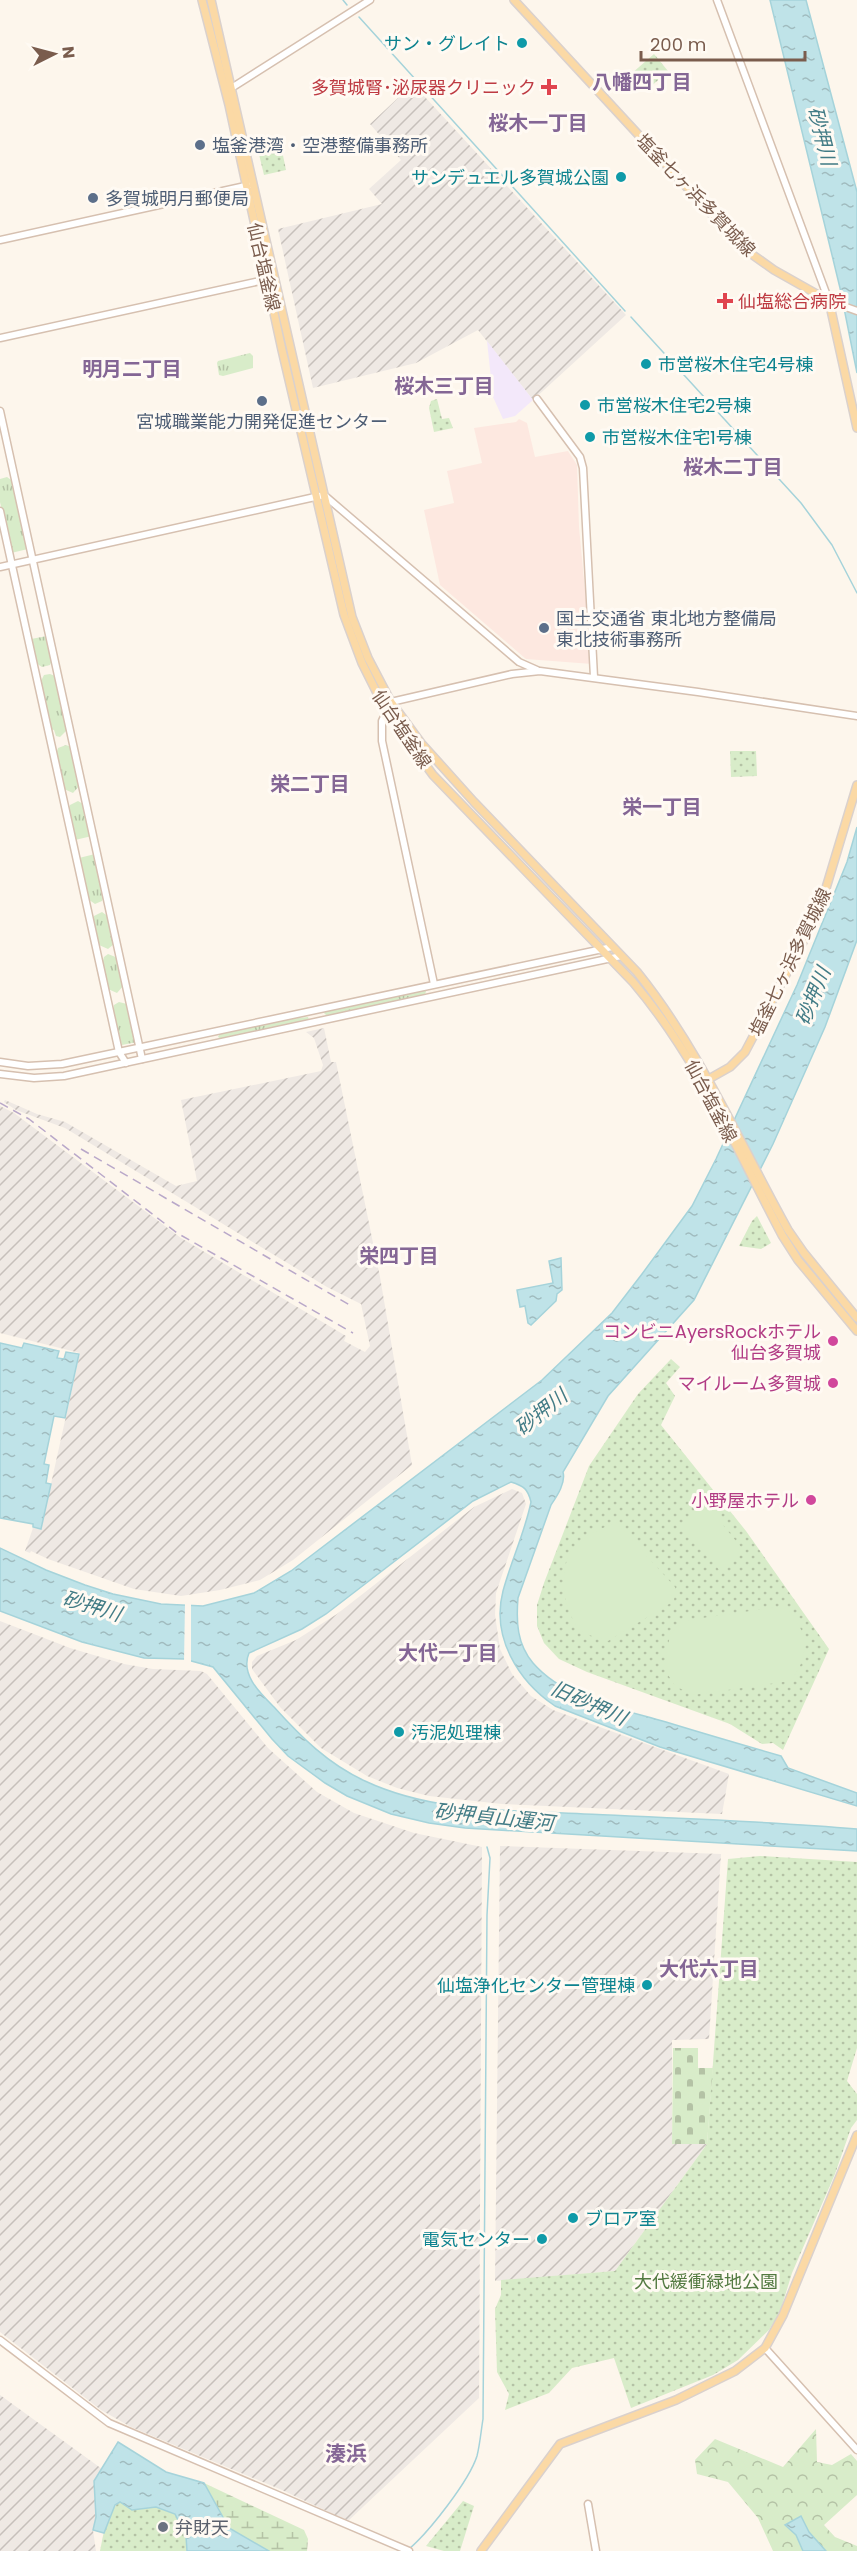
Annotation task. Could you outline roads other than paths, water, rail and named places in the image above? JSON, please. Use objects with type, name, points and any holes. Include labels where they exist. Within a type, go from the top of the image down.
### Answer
[{"type":"main road","name":"仙台塩釜線","points":[[202,0],[229,105],[245,186],[271,279],[352,617],[368,658],[391,702],[421,743],[637,972],[672,1017],[730,1119],[761,1182],[804,1253],[857,1318]]},
{"type":"main road","name":"仙台塩釜線","points":[[211,0],[254,184],[271,279],[316,496],[344,615],[362,663],[386,711],[434,774],[633,982],[662,1018],[706,1080],[725,1127],[782,1235],[798,1260],[857,1331]]},
{"type":"main road","name":"塩釜七ヶ浜多賀城線","points":[[514,0],[743,248],[762,263],[829,301]]},
{"type":"main road","points":[[829,301],[857,428]]},
{"type":"main road","name":"塩釜七ヶ浜多賀城線","points":[[706,1080],[730,1067],[745,1052],[802,944],[826,888],[857,786]]},
{"type":"main road","points":[[481,2551],[560,2444],[676,2400],[735,2371],[765,2348],[783,2315],[857,2135]]},
{"type":"street","points":[[233,87],[370,0]]},
{"type":"street","points":[[717,0],[791,192],[829,301],[857,312]]},
{"type":"street","points":[[0,240],[254,184]]},
{"type":"street","points":[[0,338],[271,279]]},
{"type":"street","points":[[537,399],[580,457],[583,468],[594,677]]},
{"type":"street","points":[[0,411],[142,1059]]},
{"type":"street","points":[[0,567],[324,495],[519,662],[540,671]]},
{"type":"street","points":[[0,511],[119,1052],[126,1063]]},
{"type":"street","points":[[512,674],[519,662]]},
{"type":"street","points":[[434,984],[382,741],[382,721],[391,702],[512,674],[540,671],[857,716]]},
{"type":"street","points":[[0,1062],[44,1066],[62,1064],[612,947]]},
{"type":"street","points":[[0,1074],[34,1078],[57,1077],[621,956]]},
{"type":"street","points":[[0,2340],[109,2423],[406,2550]]},
{"type":"street","points":[[765,2348],[857,2450]]},
{"type":"street","points":[[588,2504],[596,2551]]},
{"type":"water","name":"砂押川","points":[[770,0],[806,0],[857,192],[857,373],[840,288]]},
{"type":"water","points":[[857,827],[857,940],[825,1027],[773,1144],[694,1300],[608,1396],[563,1472],[562,1485],[551,1505],[518,1598],[517,1616],[521,1640],[528,1656],[546,1676],[561,1686],[595,1702],[781,1756],[788,1768],[857,1793],[857,1806],[660,1747],[555,1706],[542,1696],[519,1671],[504,1641],[501,1625],[500,1608],[503,1591],[531,1502],[525,1489],[511,1482],[473,1501],[326,1614],[302,1629],[249,1653],[247,1668],[249,1676],[258,1689],[305,1739],[327,1758],[365,1781],[391,1791],[418,1799],[473,1808],[857,1829],[857,1851],[465,1828],[391,1814],[347,1796],[288,1756],[213,1667],[184,1659],[144,1658],[82,1642],[0,1611],[0,1548],[46,1570],[85,1585],[113,1594],[161,1604],[203,1606],[254,1593],[291,1571],[542,1380],[612,1313],[692,1206],[797,985],[847,862]]},
{"type":"water","points":[[561,1258],[562,1290],[557,1294],[556,1301],[531,1325],[528,1323],[525,1306],[520,1307],[517,1290],[553,1283],[549,1261]]},
{"type":"water","points":[[0,1343],[22,1348],[24,1343],[59,1351],[57,1358],[64,1359],[66,1352],[79,1354],[65,1418],[54,1416],[44,1464],[49,1465],[46,1483],[51,1484],[41,1529],[33,1527],[33,1524],[0,1518]]},
{"type":"water","points":[[118,2442],[166,2472],[204,2483],[229,2528],[269,2551],[187,2551],[186,2536],[175,2514],[156,2507],[132,2510],[120,2502],[115,2505],[104,2533],[93,2530],[96,2517],[94,2481]]},
{"type":"water","points":[[801,2516],[809,2532],[826,2551],[803,2551],[796,2535],[785,2525]]},
{"type":"waterway","points":[[343,0],[347,5]]},
{"type":"waterway","points":[[359,17],[625,311]]},
{"type":"waterway","points":[[631,317],[801,503],[832,545],[857,593]]},
{"type":"waterway","points":[[409,2549],[437,2519],[466,2479],[477,2456],[483,2419],[487,1915],[490,1858],[487,1847]]},
{"type":"railway","points":[[0,1103],[29,1119],[177,1233],[353,1333]]},
{"type":"railway","points":[[81,1149],[353,1307]]},
{"type":"place","name":"サン・グレイト","points":[[522,43]]},
{"type":"place","name":"多賀城腎･泌尿器クリニック","points":[[549,87]]},
{"type":"place","name":"塩釜港湾・空港整備事務所","points":[[200,145]]},
{"type":"place","name":"サンデュエル多賀城公園","points":[[621,177]]},
{"type":"place","name":"多賀城明月郵便局","points":[[93,198]]},
{"type":"place","name":"仙塩総合病院","points":[[725,301]]},
{"type":"place","name":"市営桜木住宅4号棟","points":[[646,364]]},
{"type":"place","name":"宮城職業能力開発促進センター","points":[[262,401]]},
{"type":"place","name":"市営桜木住宅2号棟","points":[[585,405]]},
{"type":"place","name":"市営桜木住宅1号棟","points":[[590,437]]},
{"type":"place","name":"国土交通省 東北地方整備局 東北技術事務所","points":[[544,628]]},
{"type":"place","name":"コンビニAyersRockホテル 仙台多賀城","points":[[833,1341]]},
{"type":"place","name":"マイルーム多賀城","points":[[833,1383]]},
{"type":"place","name":"小野屋ホテル","points":[[811,1500]]},
{"type":"place","name":"汚泥処理棟","points":[[399,1732]]},
{"type":"place","name":"仙塩浄化センター管理棟","points":[[647,1985]]},
{"type":"place","name":"ブロア室","points":[[573,2218]]},
{"type":"place","name":"電気センター","points":[[542,2239]]},
{"type":"place","name":"弁財天","points":[[163,2527]]},
{"type":"district","name":"八幡四丁目","points":[[642,82]]},
{"type":"district","name":"桜木一丁目","points":[[538,123]]},
{"type":"district","name":"明月二丁目","points":[[132,369]]},
{"type":"district","name":"桜木三丁目","points":[[444,386]]},
{"type":"district","name":"桜木二丁目","points":[[733,467]]},
{"type":"district","name":"栄二丁目","points":[[310,784]]},
{"type":"district","name":"栄一丁目","points":[[662,807]]},
{"type":"district","name":"栄四丁目","points":[[399,1256]]},
{"type":"district","name":"大代一丁目","points":[[448,1653]]},
{"type":"district","name":"大代六丁目","points":[[709,1969]]},
{"type":"district","name":"湊浜","points":[[346,2453]]},
{"type":"water label","name":"旧砂押川","points":[[589,1703]]},
{"type":"water label","name":"砂押貞山運河","points":[[494,1817]]},
{"type":"park label","name":"大代緩衝緑地公園","points":[[706,2281]]}]
